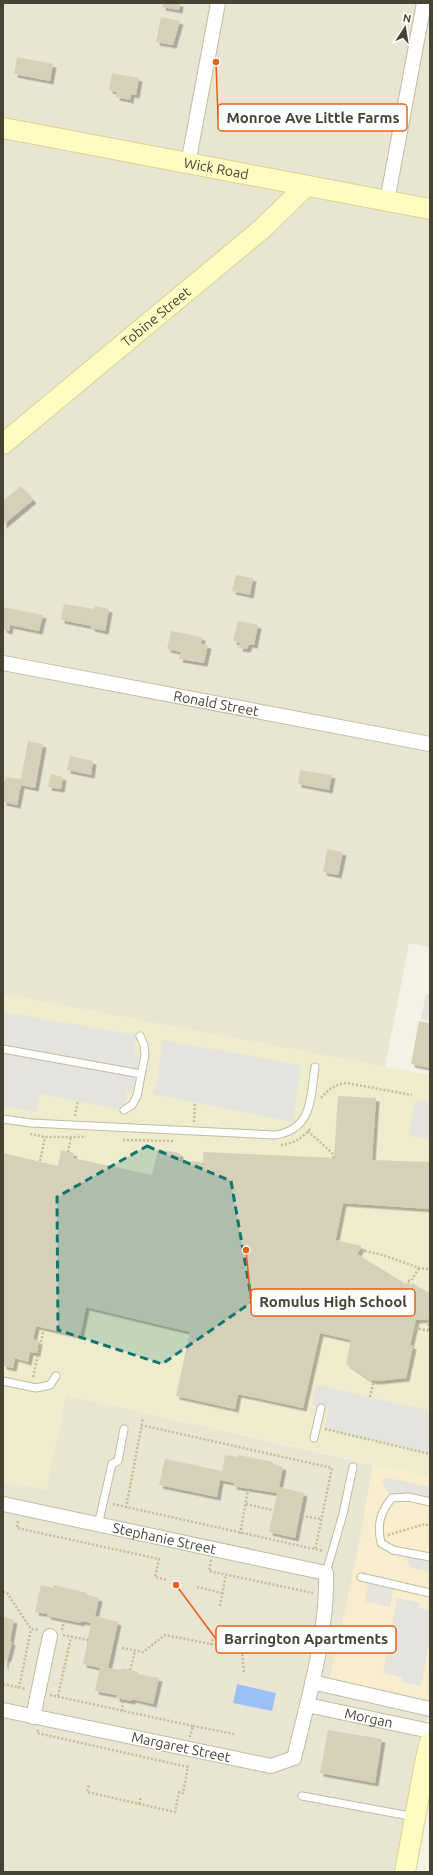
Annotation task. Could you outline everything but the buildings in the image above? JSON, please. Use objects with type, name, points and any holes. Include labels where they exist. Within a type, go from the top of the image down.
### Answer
[{"type":"street","points":[[188,164],[218,3]]},
{"type":"street","points":[[387,201],[424,3]]},
{"type":"street","name":"Wick Road","points":[[3,128],[430,209]]},
{"type":"street","name":"Tobine Street","points":[[3,444],[263,228],[306,186]]},
{"type":"street","name":"Ronald Street","points":[[3,663],[430,744]]},
{"type":"street","name":"Stephanie Street","points":[[3,1504],[326,1573]]},
{"type":"street","points":[[309,1694],[326,1596],[326,1573]]},
{"type":"street","points":[[36,1722],[55,1635]]},
{"type":"street","name":"Morgan","points":[[309,1694],[430,1709]]},
{"type":"street","name":"Morgan","points":[[309,1694],[430,1731]]},
{"type":"street","name":"Margaret Street","points":[[3,1710],[36,1722],[271,1766],[294,1758],[309,1694]]},
{"type":"street","points":[[405,1872],[430,1742]]},
{"type":"lane","points":[[124,1110],[132,1105],[137,1096],[145,1055],[144,1045],[140,1036]]},
{"type":"lane","points":[[3,1049],[141,1074]]},
{"type":"lane","points":[[3,1119],[45,1124],[275,1135],[286,1133],[298,1126],[307,1116],[315,1068]]},
{"type":"lane","points":[[3,1381],[36,1388],[50,1385],[56,1376]]},
{"type":"lane","points":[[314,1438],[321,1408]]},
{"type":"lane","points":[[98,1525],[112,1464],[118,1461],[124,1429]]},
{"type":"lane","points":[[326,1573],[343,1514],[353,1467]]},
{"type":"lane","points":[[430,1502],[408,1497],[392,1498],[383,1509],[379,1531],[381,1544],[392,1550],[430,1557]]},
{"type":"lane","points":[[361,1577],[430,1593]]},
{"type":"lane","points":[[302,1796],[415,1817]]},
{"type":"path","points":[[320,1100],[329,1088],[337,1084],[346,1083],[412,1094]]},
{"type":"path","points":[[75,1118],[78,1101]]},
{"type":"path","points":[[194,1123],[195,1102]]},
{"type":"path","points":[[276,1145],[294,1143],[308,1131],[312,1125]]},
{"type":"path","points":[[308,1131],[332,1153],[334,1158]]},
{"type":"path","points":[[68,1152],[72,1132]]},
{"type":"path","points":[[40,1162],[45,1137]]},
{"type":"path","points":[[123,1140],[177,1142]]},
{"type":"path","points":[[361,1250],[384,1255],[419,1268],[430,1269]]},
{"type":"path","points":[[408,1281],[411,1281],[419,1268]]},
{"type":"path","points":[[415,1328],[429,1331],[428,1320]]},
{"type":"path","points":[[26,1376],[34,1378],[44,1328]]},
{"type":"path","points":[[370,1397],[374,1380]]},
{"type":"path","points":[[126,1508],[143,1418]]},
{"type":"path","points":[[141,1425],[332,1468],[315,1550]]},
{"type":"path","points":[[325,1429],[430,1454]]},
{"type":"path","points":[[240,1534],[248,1490]]},
{"type":"path","points":[[113,1504],[240,1534],[327,1552]]},
{"type":"path","points":[[246,1504],[272,1510]]},
{"type":"path","points":[[20,1508],[16,1528],[159,1559],[155,1577],[167,1580]]},
{"type":"path","points":[[302,1516],[321,1519]]},
{"type":"path","points":[[380,1538],[425,1524],[430,1526]]},
{"type":"path","points":[[214,1549],[209,1571],[320,1594]]},
{"type":"path","points":[[220,1606],[226,1574]]},
{"type":"path","points":[[197,1587],[222,1593]]},
{"type":"path","points":[[3,1592],[7,1593],[31,1628],[19,1688]]},
{"type":"path","points":[[55,1635],[64,1621]]},
{"type":"path","points":[[122,1648],[143,1652],[165,1635],[242,1650],[312,1641]]},
{"type":"path","points":[[58,1696],[71,1637]]},
{"type":"path","points":[[211,1644],[213,1638]]},
{"type":"path","points":[[242,1650],[244,1674]]},
{"type":"path","points":[[130,1670],[135,1651]]},
{"type":"path","points":[[3,1684],[30,1690]]},
{"type":"path","points":[[46,1694],[234,1734]]},
{"type":"path","points":[[122,1711],[123,1701]]},
{"type":"path","points":[[36,1722],[37,1733],[188,1767],[183,1793],[179,1792],[175,1812],[87,1792],[88,1785]]},
{"type":"path","points":[[193,1726],[190,1737],[193,1739]]},
{"type":"path","points":[[139,1804],[141,1797]]},
{"type":"highlighted area","points":[[147,1146],[231,1181],[252,1302],[162,1364],[58,1330],[57,1197]]},
{"type":"shaded area","points":[[3,3],[430,3],[430,198],[3,121]]},
{"type":"shaded area","points":[[3,134],[430,214],[430,947],[409,943],[385,1067],[3,994]]},
{"type":"shaded area","points":[[3,994],[430,1075],[430,1477],[66,1395],[46,1490],[3,1481]]},
{"type":"shaded area","points":[[426,994],[430,995],[430,1021],[421,1019]]},
{"type":"shaded area","points":[[3,1012],[136,1035],[133,1054],[139,1056],[133,1091],[127,1091],[124,1110],[40,1094],[36,1112],[3,1106]]},
{"type":"shaded area","points":[[163,1040],[301,1065],[293,1122],[152,1094],[158,1076]]},
{"type":"shaded area","points":[[415,1100],[430,1103],[430,1139],[409,1135]]},
{"type":"shaded area","points":[[317,1385],[430,1411],[430,1454],[325,1429],[329,1409],[312,1405]]},
{"type":"shaded area","points":[[66,1395],[373,1465],[356,1561],[330,1679],[430,1701],[430,1714],[426,1721],[420,1746],[400,1872],[3,1872],[3,1481],[46,1490]]},
{"type":"shaded area","points":[[373,1465],[430,1477],[430,1701],[330,1679],[356,1561]]},
{"type":"shaded area","points":[[389,1478],[430,1487],[430,1502],[392,1498],[384,1486],[382,1479]]},
{"type":"shaded area","points":[[404,1552],[430,1557],[430,1572],[411,1568]]},
{"type":"shaded area","points":[[369,1579],[394,1585],[390,1607],[365,1601]]},
{"type":"shaded area","points":[[397,1598],[420,1603],[419,1608],[430,1610],[430,1639],[421,1686],[401,1682],[402,1678],[383,1673]]},
{"type":"water","points":[[237,1684],[276,1693],[272,1711],[233,1703]]},
{"type":"place","name":"Monroe Ave Little Farms","points":[[216,62]]},
{"type":"place","name":"Romulus High School","points":[[246,1250]]},
{"type":"place","name":"Barrington Apartments","points":[[176,1585]]}]
